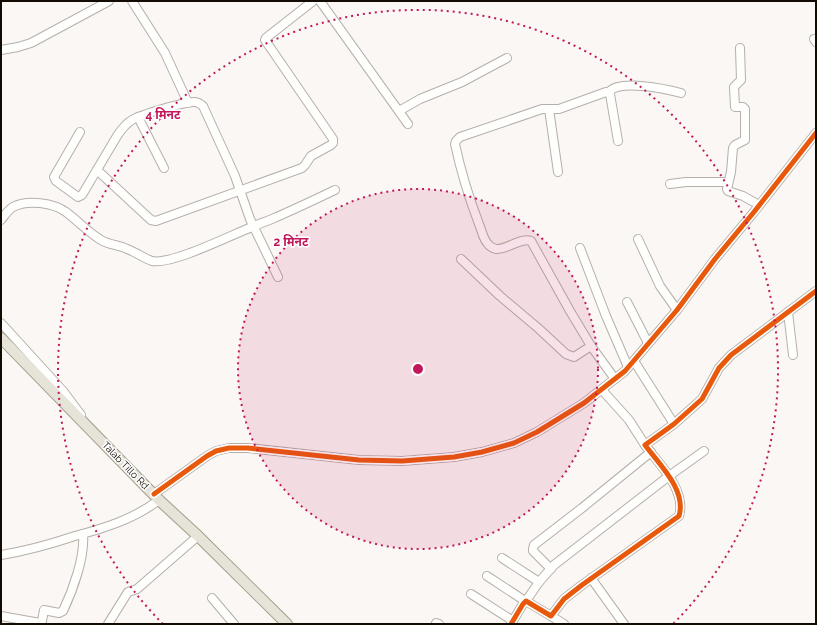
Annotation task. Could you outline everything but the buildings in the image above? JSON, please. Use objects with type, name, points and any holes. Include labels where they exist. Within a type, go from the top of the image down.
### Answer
[{"type":"main road","name":"Talab Tillo Rd","points":[[1,338],[156,497],[198,536],[287,624]]},
{"type":"street","points":[[132,1],[165,53],[188,103]]},
{"type":"street","points":[[97,170],[154,221],[304,166],[311,156],[334,143],[265,40],[313,1]]},
{"type":"street","points":[[320,1],[408,124]]},
{"type":"street","points":[[1,50],[25,46],[105,2]]},
{"type":"street","points":[[740,48],[740,80],[734,86],[734,89],[735,107],[743,107],[745,109],[744,140],[735,145],[733,148],[731,172],[727,189],[728,191],[743,196],[759,205]]},
{"type":"street","points":[[399,111],[420,100],[462,82],[507,58]]},
{"type":"street","points":[[615,379],[591,346],[531,241],[526,240],[495,249],[491,248],[486,243],[473,209],[455,144],[460,137],[542,109],[559,109],[602,92],[609,92],[616,87],[659,87],[681,93]]},
{"type":"street","points":[[609,92],[618,141]]},
{"type":"street","points":[[80,132],[55,174],[55,178],[76,196],[82,195],[122,128],[130,121],[138,117],[188,103],[196,102],[203,106],[226,156],[252,222],[278,277]]},
{"type":"street","points":[[549,109],[558,172]]},
{"type":"street","points":[[138,117],[164,168]]},
{"type":"street","points":[[1,555],[32,549],[124,521],[138,514],[156,497],[207,456],[216,451],[229,448],[248,448],[343,459],[402,461],[448,458],[482,452],[521,440],[564,416],[602,390],[631,364],[677,310],[715,259],[816,133]]},
{"type":"street","points":[[670,184],[686,182],[728,182]]},
{"type":"street","points":[[1,220],[8,210],[18,205],[37,203],[52,206],[65,211],[85,229],[102,241],[127,249],[143,257],[156,261],[165,261],[194,252],[252,222],[271,220],[335,190]]},
{"type":"street","points":[[638,239],[660,286],[677,310]]},
{"type":"street","points":[[580,248],[606,316],[631,364],[674,424]]},
{"type":"street","points":[[461,259],[500,296],[566,354],[574,357],[591,346]]},
{"type":"street","points":[[645,445],[674,424],[702,399],[724,362],[731,355],[816,291]]},
{"type":"street","points":[[627,302],[648,343]]},
{"type":"street","points":[[788,312],[793,355]]},
{"type":"street","points":[[1,323],[63,391],[88,426]]},
{"type":"street","points":[[551,616],[564,599],[591,578],[679,516],[679,499],[669,476],[650,452],[624,414],[602,390]]},
{"type":"street","points":[[471,594],[512,623],[538,582],[550,569],[669,476],[704,451]]},
{"type":"street","points":[[550,569],[533,551],[532,549],[534,545],[650,452]]},
{"type":"street","points":[[1,618],[40,623],[42,622],[44,610],[59,613],[63,611],[73,586],[81,558],[84,544],[83,534]]},
{"type":"street","points":[[108,624],[128,592],[139,588],[198,536]]},
{"type":"street","points":[[502,558],[538,582]]},
{"type":"street","points":[[487,576],[564,624]]},
{"type":"street","points":[[591,578],[624,624]]},
{"type":"street","points":[[212,598],[234,624]]},
{"type":"cycle path","points":[[154,494],[207,456],[216,451],[229,448],[248,448],[359,460],[402,461],[454,457],[482,452],[514,443],[537,432],[584,403],[625,371],[677,310],[715,259],[816,133]]},
{"type":"cycle path","points":[[511,624],[526,601],[551,616],[564,599],[679,516],[679,496],[675,487],[664,469],[645,445],[674,424],[702,399],[719,368],[731,355],[816,291]]}]
